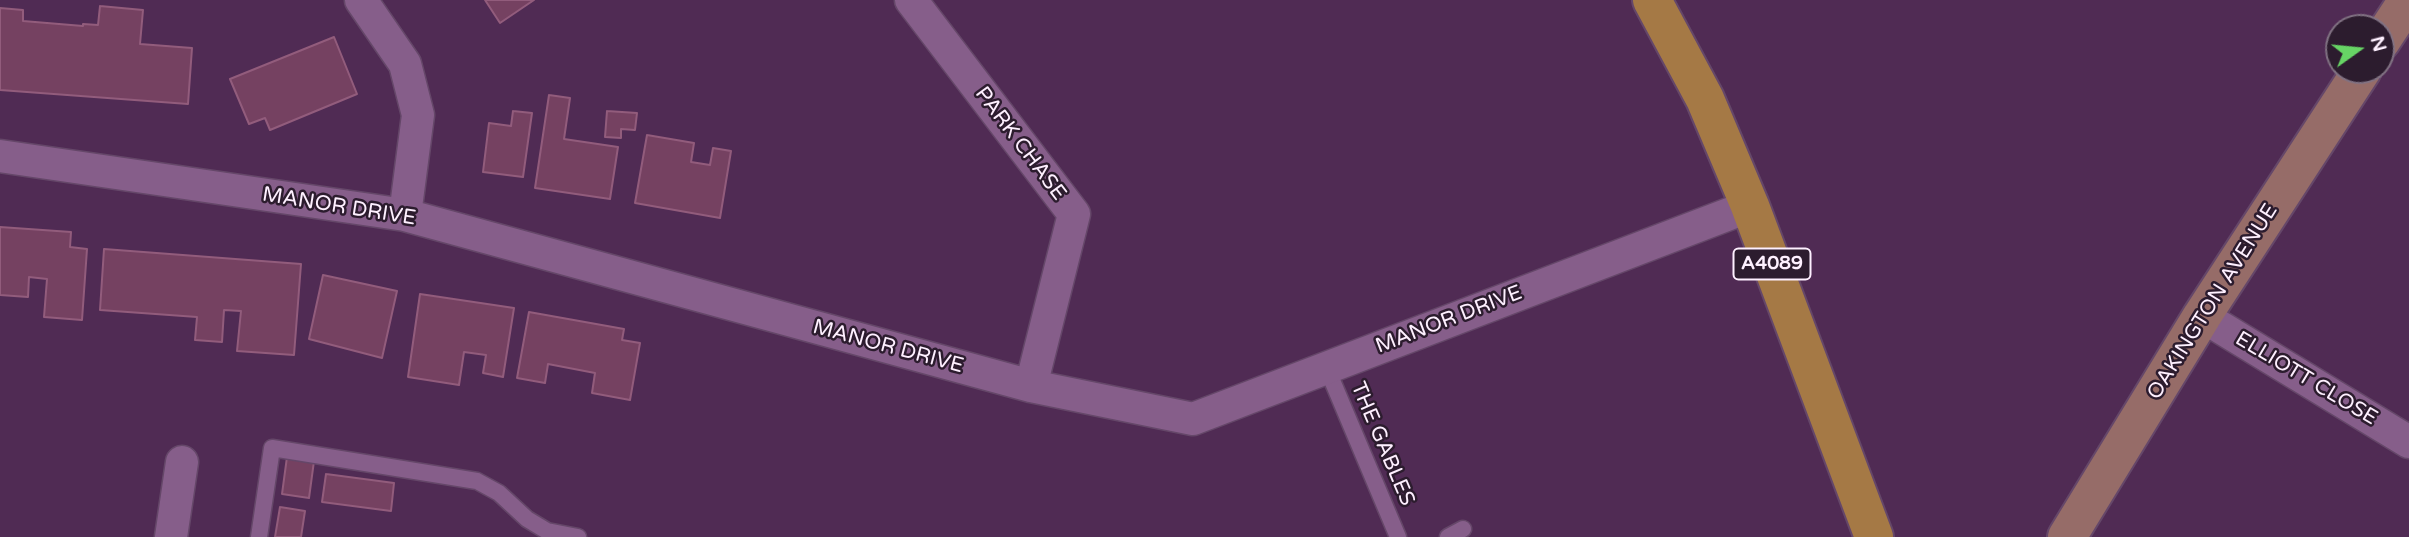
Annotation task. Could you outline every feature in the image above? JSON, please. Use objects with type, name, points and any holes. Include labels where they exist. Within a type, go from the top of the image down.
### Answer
[{"type":"main road","name":"A4089","points":[[1652,0],[1705,99],[1750,206],[1874,537]]},
{"type":"street","points":[[361,0],[405,64],[418,115],[405,215]]},
{"type":"street","name":"PARK CHASE","points":[[911,0],[1074,214],[1031,386]]},
{"type":"street","points":[[2395,20],[2408,0]]},
{"type":"street","name":"OAKINGTON AVENUE","points":[[2080,532],[2202,316],[2353,84]]},
{"type":"street","name":"MANOR DRIVE","points":[[0,156],[405,215],[1031,386],[1193,419],[1750,206]]},
{"type":"street","name":"ELLIOTT CLOSE","points":[[2202,316],[2409,442]]},
{"type":"street","points":[[171,537],[182,463]]},
{"type":"lane","name":"THE GABLES","points":[[1326,366],[1398,537]]},
{"type":"lane","points":[[259,537],[272,448],[478,481],[499,493],[527,519],[547,531],[578,537]]},
{"type":"lane","points":[[1448,537],[1463,529]]},
{"type":"building","points":[[485,0],[534,0],[500,23]]},
{"type":"building","points":[[100,6],[143,10],[140,44],[192,48],[188,104],[0,90],[0,8],[23,10],[23,21],[83,26],[98,25]]},
{"type":"building","points":[[334,37],[357,94],[270,130],[265,118],[249,124],[230,79]]},
{"type":"building","points":[[549,95],[570,98],[564,139],[618,147],[610,199],[535,188]]},
{"type":"building","points":[[513,111],[532,113],[523,177],[483,172],[489,123],[511,126]]},
{"type":"building","points":[[607,111],[637,113],[635,130],[621,129],[621,138],[605,137]]},
{"type":"building","points":[[647,135],[694,143],[691,162],[710,165],[713,148],[731,151],[720,218],[635,203]]},
{"type":"building","points":[[0,227],[71,232],[70,247],[87,249],[82,320],[44,317],[47,279],[29,277],[28,297],[0,295]]},
{"type":"building","points":[[104,249],[301,264],[294,355],[237,351],[241,311],[224,310],[222,342],[195,340],[197,317],[100,310]]},
{"type":"building","points":[[323,275],[397,291],[382,358],[309,339]]},
{"type":"building","points":[[420,294],[514,308],[503,377],[483,373],[486,355],[464,352],[459,385],[408,377]]},
{"type":"building","points":[[529,312],[624,329],[622,340],[640,343],[630,400],[592,393],[595,373],[548,364],[545,383],[517,378]]},
{"type":"building","points":[[287,457],[314,461],[309,498],[282,494]]},
{"type":"building","points":[[326,474],[394,483],[391,511],[322,502]]},
{"type":"building","points":[[280,507],[305,511],[301,537],[275,537]]}]
